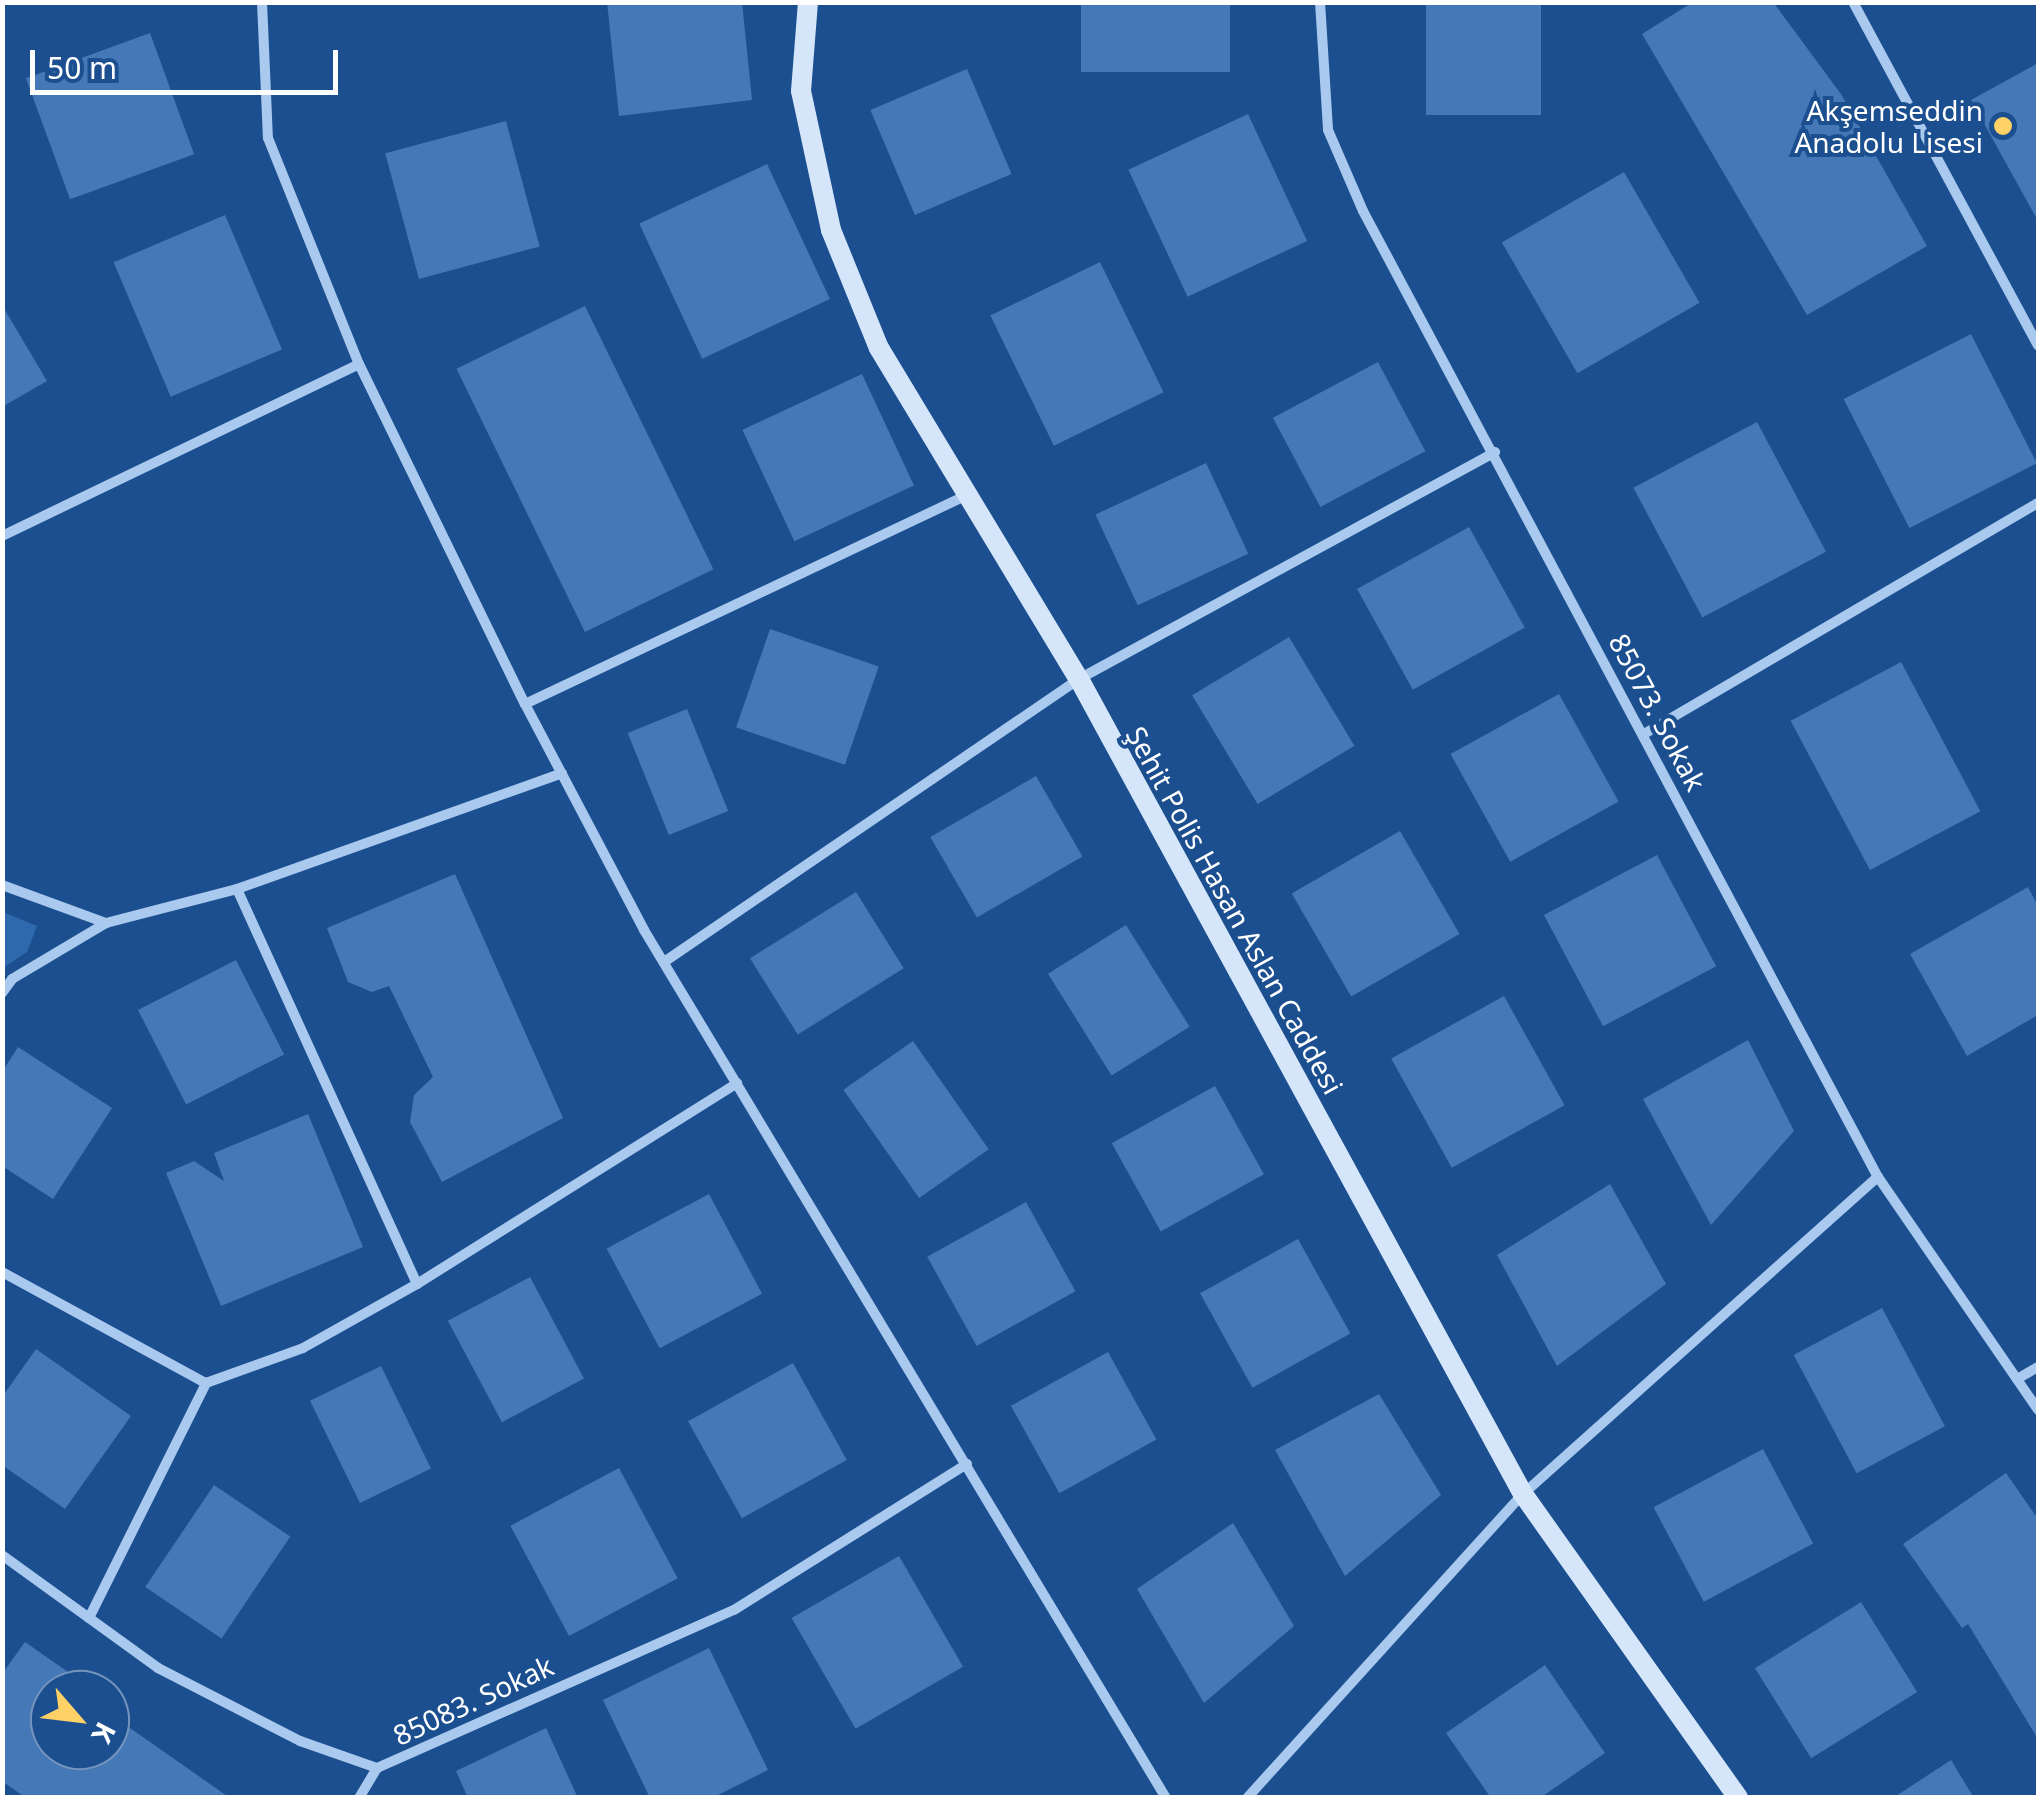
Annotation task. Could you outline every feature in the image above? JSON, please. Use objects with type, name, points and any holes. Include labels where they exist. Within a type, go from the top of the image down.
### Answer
[{"type":"street","points":[[262,2],[268,138],[359,364],[525,704],[664,962],[1166,1798]]},
{"type":"street","name":"Şehit Polis Hasan Aslan Caddesi","points":[[808,2],[801,91],[832,230],[879,348],[1078,679],[1523,1494],[1738,1798]]},
{"type":"street","name":"85073. Sokak","points":[[1320,2],[1328,130],[1363,212],[1495,452],[1878,1178],[2038,1410]]},
{"type":"street","points":[[1853,2],[2038,345]]},
{"type":"street","points":[[2,536],[359,364]]},
{"type":"street","points":[[664,962],[1078,679],[1495,452]]},
{"type":"street","points":[[525,704],[967,495]]},
{"type":"street","points":[[1644,734],[2038,503]]},
{"type":"street","points":[[2,993],[12,979],[106,923],[237,889],[562,773]]},
{"type":"street","points":[[2,885],[106,923]]},
{"type":"street","points":[[237,889],[418,1284]]},
{"type":"street","points":[[89,1618],[206,1383],[303,1348],[418,1284],[737,1083]]},
{"type":"street","points":[[1247,1798],[1523,1494],[1878,1178]]},
{"type":"street","points":[[2,1272],[206,1383]]},
{"type":"street","points":[[2017,1379],[2038,1367]]},
{"type":"street","name":"85083. Sokak","points":[[2,1555],[158,1668],[300,1741],[377,1768],[734,1610],[967,1464]]},
{"type":"street","points":[[358,1798],[377,1768]]},
{"type":"shaded area","points":[[3,912],[37,926],[27,952],[3,968]]},
{"type":"building","points":[[607,2],[742,2],[752,100],[619,116]]},
{"type":"building","points":[[1081,2],[1230,2],[1230,72],[1081,72]]},
{"type":"building","points":[[1426,2],[1541,2],[1541,115],[1426,115]]},
{"type":"building","points":[[1693,2],[1773,2],[1841,94],[1927,246],[1807,315],[1642,34]]},
{"type":"building","points":[[150,33],[194,154],[70,199],[26,78]]},
{"type":"building","points":[[2038,63],[2038,221],[1971,100]]},
{"type":"building","points":[[967,69],[1012,174],[915,215],[870,110]]},
{"type":"building","points":[[1248,114],[1307,241],[1188,297],[1128,170]]},
{"type":"building","points":[[506,121],[540,247],[419,279],[385,153]]},
{"type":"building","points":[[767,164],[830,299],[702,359],[639,224]]},
{"type":"building","points":[[1624,172],[1700,303],[1577,373],[1502,242]]},
{"type":"building","points":[[225,215],[282,349],[171,397],[114,262]]},
{"type":"building","points":[[1100,262],[1164,392],[1054,446],[990,315]]},
{"type":"building","points":[[2,305],[47,381],[2,407]]},
{"type":"building","points":[[585,306],[713,569],[585,632],[456,369]]},
{"type":"building","points":[[1971,334],[2037,463],[1909,528],[1844,399]]},
{"type":"building","points":[[1378,362],[1425,451],[1320,507],[1273,418]]},
{"type":"building","points":[[862,374],[914,485],[794,541],[742,430]]},
{"type":"building","points":[[1757,422],[1826,552],[1702,618],[1633,488]]},
{"type":"building","points":[[1206,463],[1248,554],[1138,605],[1095,515]]},
{"type":"building","points":[[1469,527],[1525,628],[1413,690],[1357,589]]},
{"type":"building","points":[[770,629],[879,666],[845,765],[736,727]]},
{"type":"building","points":[[1289,637],[1354,746],[1258,804],[1192,695]]},
{"type":"building","points":[[1901,662],[1980,811],[1870,870],[1791,721]]},
{"type":"building","points":[[1559,694],[1619,802],[1510,862],[1451,754]]},
{"type":"building","points":[[687,709],[728,811],[669,835],[628,733]]},
{"type":"building","points":[[1036,776],[1082,857],[977,918],[930,837]]},
{"type":"building","points":[[1400,831],[1460,934],[1351,997],[1292,893]]},
{"type":"building","points":[[1657,855],[1716,966],[1603,1026],[1544,915]]},
{"type":"building","points":[[455,874],[563,1118],[442,1182],[410,1122],[414,1095],[433,1077],[389,986],[372,992],[348,982],[327,928]]},
{"type":"building","points":[[2028,887],[2038,906],[2038,1015],[1967,1056],[1910,954]]},
{"type":"building","points":[[856,892],[904,968],[798,1035],[750,958]]},
{"type":"building","points":[[1126,925],[1190,1027],[1112,1076],[1048,974]]},
{"type":"building","points":[[236,960],[284,1054],[186,1104],[138,1010]]},
{"type":"building","points":[[1504,996],[1565,1105],[1452,1168],[1391,1059]]},
{"type":"building","points":[[1748,1040],[1794,1131],[1711,1225],[1643,1099]]},
{"type":"building","points":[[913,1041],[989,1149],[919,1198],[843,1090]]},
{"type":"building","points":[[18,1047],[112,1108],[53,1199],[2,1166],[2,1072]]},
{"type":"building","points":[[1215,1086],[1264,1174],[1161,1232],[1112,1143]]},
{"type":"building","points":[[308,1114],[363,1247],[221,1306],[166,1173],[194,1161],[224,1181],[214,1153]]},
{"type":"building","points":[[1610,1184],[1666,1284],[1557,1366],[1497,1255]]},
{"type":"building","points":[[709,1194],[762,1294],[660,1348],[607,1248]]},
{"type":"building","points":[[1026,1202],[1075,1291],[977,1346],[927,1257]]},
{"type":"building","points":[[1298,1239],[1350,1333],[1252,1388],[1200,1293]]},
{"type":"building","points":[[530,1277],[584,1379],[502,1422],[448,1321]]},
{"type":"building","points":[[1882,1308],[1945,1426],[1857,1473],[1794,1355]]},
{"type":"building","points":[[36,1349],[131,1416],[65,1509],[2,1465],[2,1397]]},
{"type":"building","points":[[1108,1352],[1156,1439],[1059,1493],[1011,1406]]},
{"type":"building","points":[[793,1363],[847,1460],[742,1518],[688,1421]]},
{"type":"building","points":[[381,1366],[431,1468],[360,1503],[310,1401]]},
{"type":"building","points":[[1379,1394],[1441,1495],[1345,1576],[1275,1450]]},
{"type":"building","points":[[1763,1449],[1813,1543],[1704,1602],[1654,1507]]},
{"type":"building","points":[[619,1468],[678,1578],[569,1636],[510,1526]]},
{"type":"building","points":[[2006,1473],[2038,1519],[2038,1739],[1968,1624],[1962,1628],[1903,1544]]},
{"type":"building","points":[[214,1485],[290,1536],[221,1638],[145,1587]]},
{"type":"building","points":[[1233,1523],[1294,1626],[1204,1703],[1137,1589]]},
{"type":"building","points":[[899,1556],[963,1667],[856,1729],[792,1618]]},
{"type":"building","points":[[1861,1602],[1917,1692],[1811,1758],[1755,1668]]},
{"type":"building","points":[[25,1642],[65,1670],[30,1670],[30,1770],[130,1770],[130,1728],[230,1798],[26,1798],[2,1781],[2,1674]]},
{"type":"building","points":[[709,1648],[768,1770],[712,1798],[650,1798],[603,1700]]},
{"type":"building","points":[[1545,1665],[1605,1753],[1540,1798],[1491,1798],[1446,1733]]},
{"type":"building","points":[[546,1728],[578,1798],[468,1798],[456,1771]]},
{"type":"building","points":[[1951,1760],[1974,1798],[1893,1798]]},
{"type":"place","name":"Akşemseddin Anadolu Lisesi","points":[[2003,126]]}]
